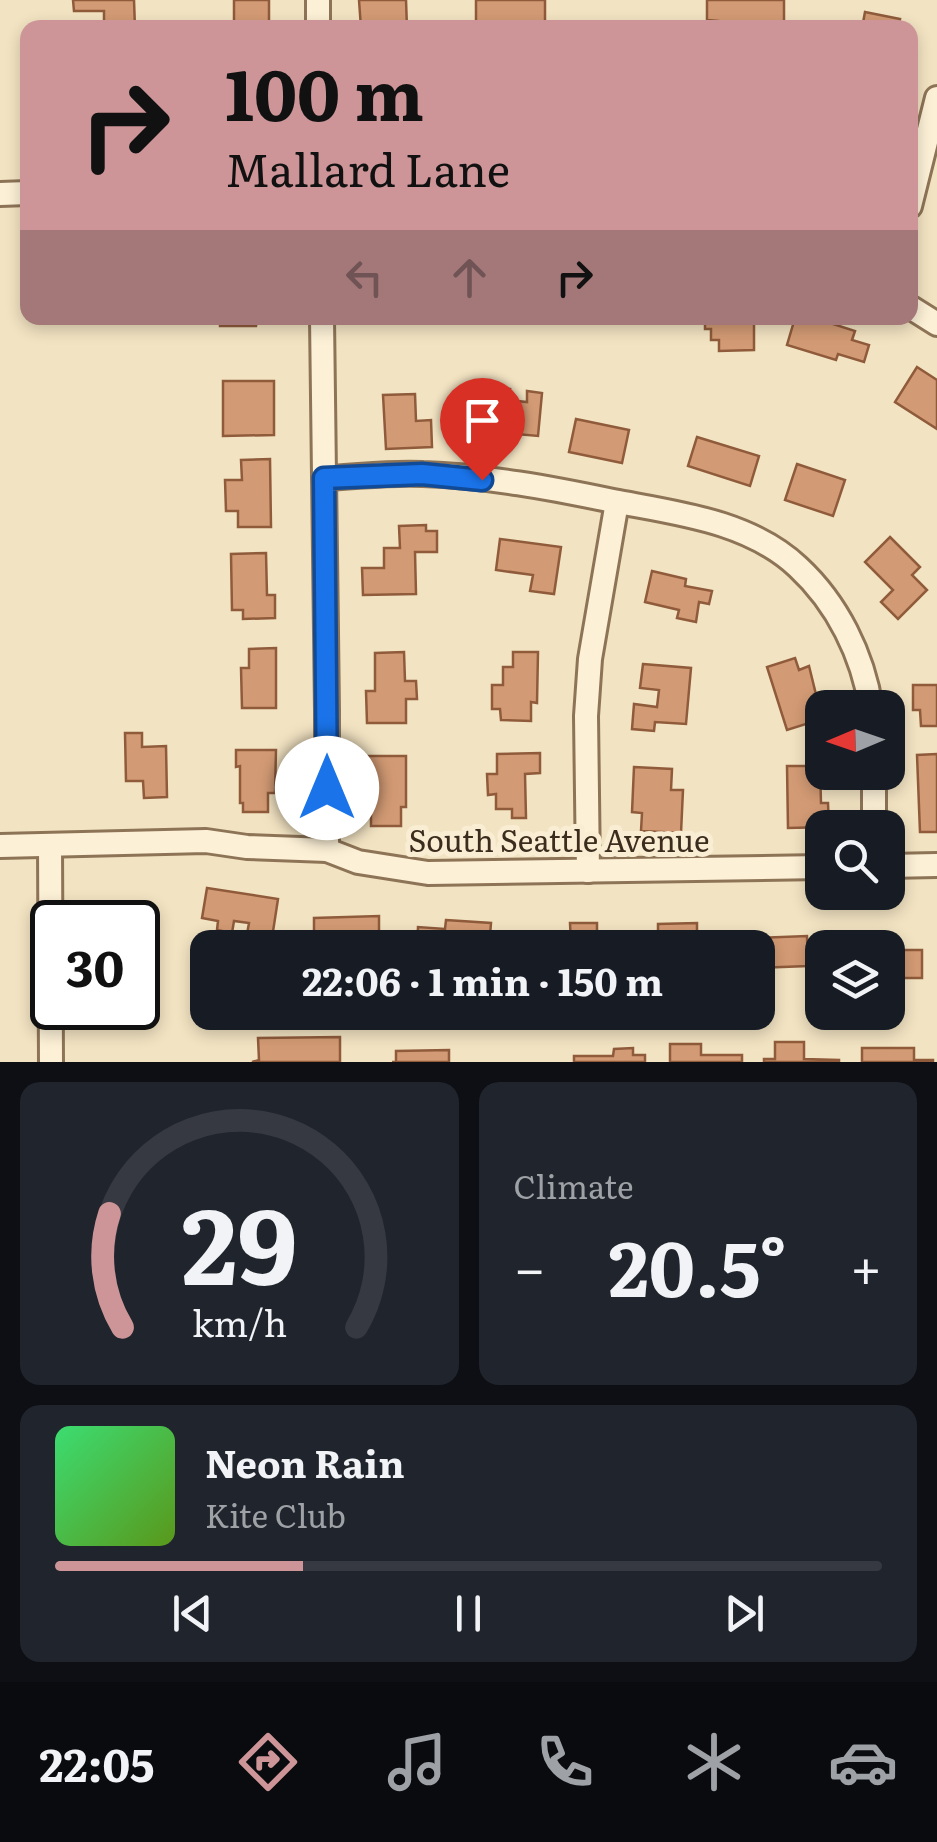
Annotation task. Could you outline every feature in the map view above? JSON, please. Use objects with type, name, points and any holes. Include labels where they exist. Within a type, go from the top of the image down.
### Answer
[{"type":"street","points":[[918,174],[937,98]]},
{"type":"street","points":[[322,325],[327,850]]},
{"type":"street","points":[[324,478],[422,474],[511,483],[684,514],[734,529],[798,566],[820,592],[843,624],[859,658],[867,690]]},
{"type":"street","points":[[588,871],[586,716],[590,658],[617,502]]},
{"type":"street","name":"South Seattle Avenue","points":[[0,846],[206,841],[327,850],[358,862],[428,873],[805,867]]},
{"type":"street","points":[[50,845],[51,1062]]},
{"type":"street","points":[[905,866],[937,866]]},
{"type":"building","points":[[73,0],[134,0],[135,20],[104,20],[104,11],[74,11]]},
{"type":"building","points":[[234,0],[269,0],[269,20],[234,20]]},
{"type":"building","points":[[359,0],[406,0],[407,20],[360,20]]},
{"type":"building","points":[[476,0],[545,0],[545,20],[476,20]]},
{"type":"building","points":[[707,0],[784,0],[784,20],[707,20]]},
{"type":"building","points":[[865,12],[900,19],[900,20],[864,20]]},
{"type":"building","points":[[705,325],[754,325],[754,350],[719,351],[719,340],[711,340],[711,329],[705,329]]},
{"type":"building","points":[[793,325],[836,325],[855,331],[852,340],[869,345],[864,362],[838,354],[836,360],[787,345]]},
{"type":"building","points":[[917,367],[937,380],[937,429],[895,402]]},
{"type":"building","points":[[223,381],[274,381],[274,435],[223,436]]},
{"type":"building","points":[[476,386],[510,389],[508,400],[527,402],[527,391],[542,393],[538,436],[473,430]]},
{"type":"building","points":[[415,394],[416,421],[431,420],[432,447],[386,449],[383,395]]},
{"type":"building","points":[[576,419],[629,430],[622,463],[569,452]]},
{"type":"building","points":[[697,437],[759,456],[750,486],[688,466]]},
{"type":"building","points":[[270,459],[271,527],[238,527],[238,511],[226,511],[225,480],[242,480],[241,460]]},
{"type":"building","points":[[797,464],[845,480],[833,516],[785,500]]},
{"type":"building","points":[[426,525],[426,531],[437,531],[437,552],[415,552],[416,594],[363,595],[362,568],[384,568],[384,548],[400,548],[399,526]]},
{"type":"building","points":[[890,537],[920,567],[912,575],[927,590],[898,619],[881,602],[893,590],[865,562]]},
{"type":"building","points":[[500,539],[561,547],[554,594],[530,591],[533,575],[496,570]]},
{"type":"building","points":[[266,553],[267,595],[275,595],[275,618],[243,619],[243,610],[232,610],[231,554]]},
{"type":"building","points":[[652,571],[686,579],[685,586],[712,591],[709,604],[699,602],[696,622],[677,618],[679,610],[645,602]]},
{"type":"building","points":[[276,648],[276,708],[242,708],[241,668],[249,668],[249,649]]},
{"type":"building","points":[[404,652],[405,681],[416,681],[417,699],[406,699],[406,723],[367,723],[366,691],[375,691],[375,653]]},
{"type":"building","points":[[513,652],[538,652],[537,703],[531,702],[531,721],[501,720],[500,709],[492,709],[492,685],[503,685],[503,667],[513,667]]},
{"type":"building","points":[[795,658],[799,670],[809,666],[815,690],[805,690],[805,724],[787,730],[767,667]]},
{"type":"building","points":[[643,664],[691,668],[686,724],[655,722],[654,731],[632,729],[634,704],[657,707],[659,690],[640,688]]},
{"type":"building","points":[[913,685],[937,685],[937,726],[921,726],[920,710],[913,710]]},
{"type":"building","points":[[125,733],[142,733],[142,747],[166,746],[167,797],[144,798],[143,781],[126,781]]},
{"type":"building","points":[[236,750],[276,750],[275,793],[268,793],[268,812],[243,812]]},
{"type":"building","points":[[540,753],[540,773],[525,774],[526,818],[512,818],[512,809],[496,809],[496,794],[488,795],[487,774],[497,774],[497,754]]},
{"type":"building","points":[[937,754],[937,832],[920,832],[917,755]]},
{"type":"building","points":[[368,756],[406,756],[406,807],[401,807],[401,826],[371,826]]},
{"type":"building","points":[[787,766],[805,766],[805,790],[821,790],[821,803],[828,803],[828,810],[805,810],[805,828],[788,828]]},
{"type":"building","points":[[634,767],[672,769],[671,790],[683,790],[681,833],[641,831],[642,813],[632,812]]},
{"type":"building","points":[[207,888],[278,899],[273,930],[248,930],[249,923],[234,921],[232,930],[217,930],[218,921],[202,918]]},
{"type":"building","points":[[379,916],[379,930],[314,930],[314,918]]},
{"type":"building","points":[[446,920],[491,923],[490,930],[418,930],[445,929]]},
{"type":"building","points":[[570,923],[597,923],[597,930],[570,930]]},
{"type":"building","points":[[697,923],[697,930],[658,930],[658,924]]},
{"type":"building","points":[[805,936],[805,966],[775,967],[775,937]]},
{"type":"building","points":[[905,950],[922,950],[922,978],[905,978]]},
{"type":"building","points":[[340,1037],[340,1062],[252,1062],[259,1060],[258,1038]]},
{"type":"building","points":[[775,1042],[804,1042],[804,1059],[839,1062],[764,1062],[775,1059]]},
{"type":"building","points":[[670,1044],[701,1044],[701,1055],[742,1055],[742,1062],[670,1062]]},
{"type":"building","points":[[633,1048],[633,1055],[645,1055],[645,1062],[574,1062],[574,1056],[613,1056],[614,1049]]},
{"type":"building","points":[[862,1048],[914,1048],[914,1060],[933,1062],[862,1062]]},
{"type":"building","points":[[449,1050],[449,1062],[396,1062],[396,1051]]},
{"type":"route","points":[[327,788],[324,478],[422,474],[482,480]]}]
